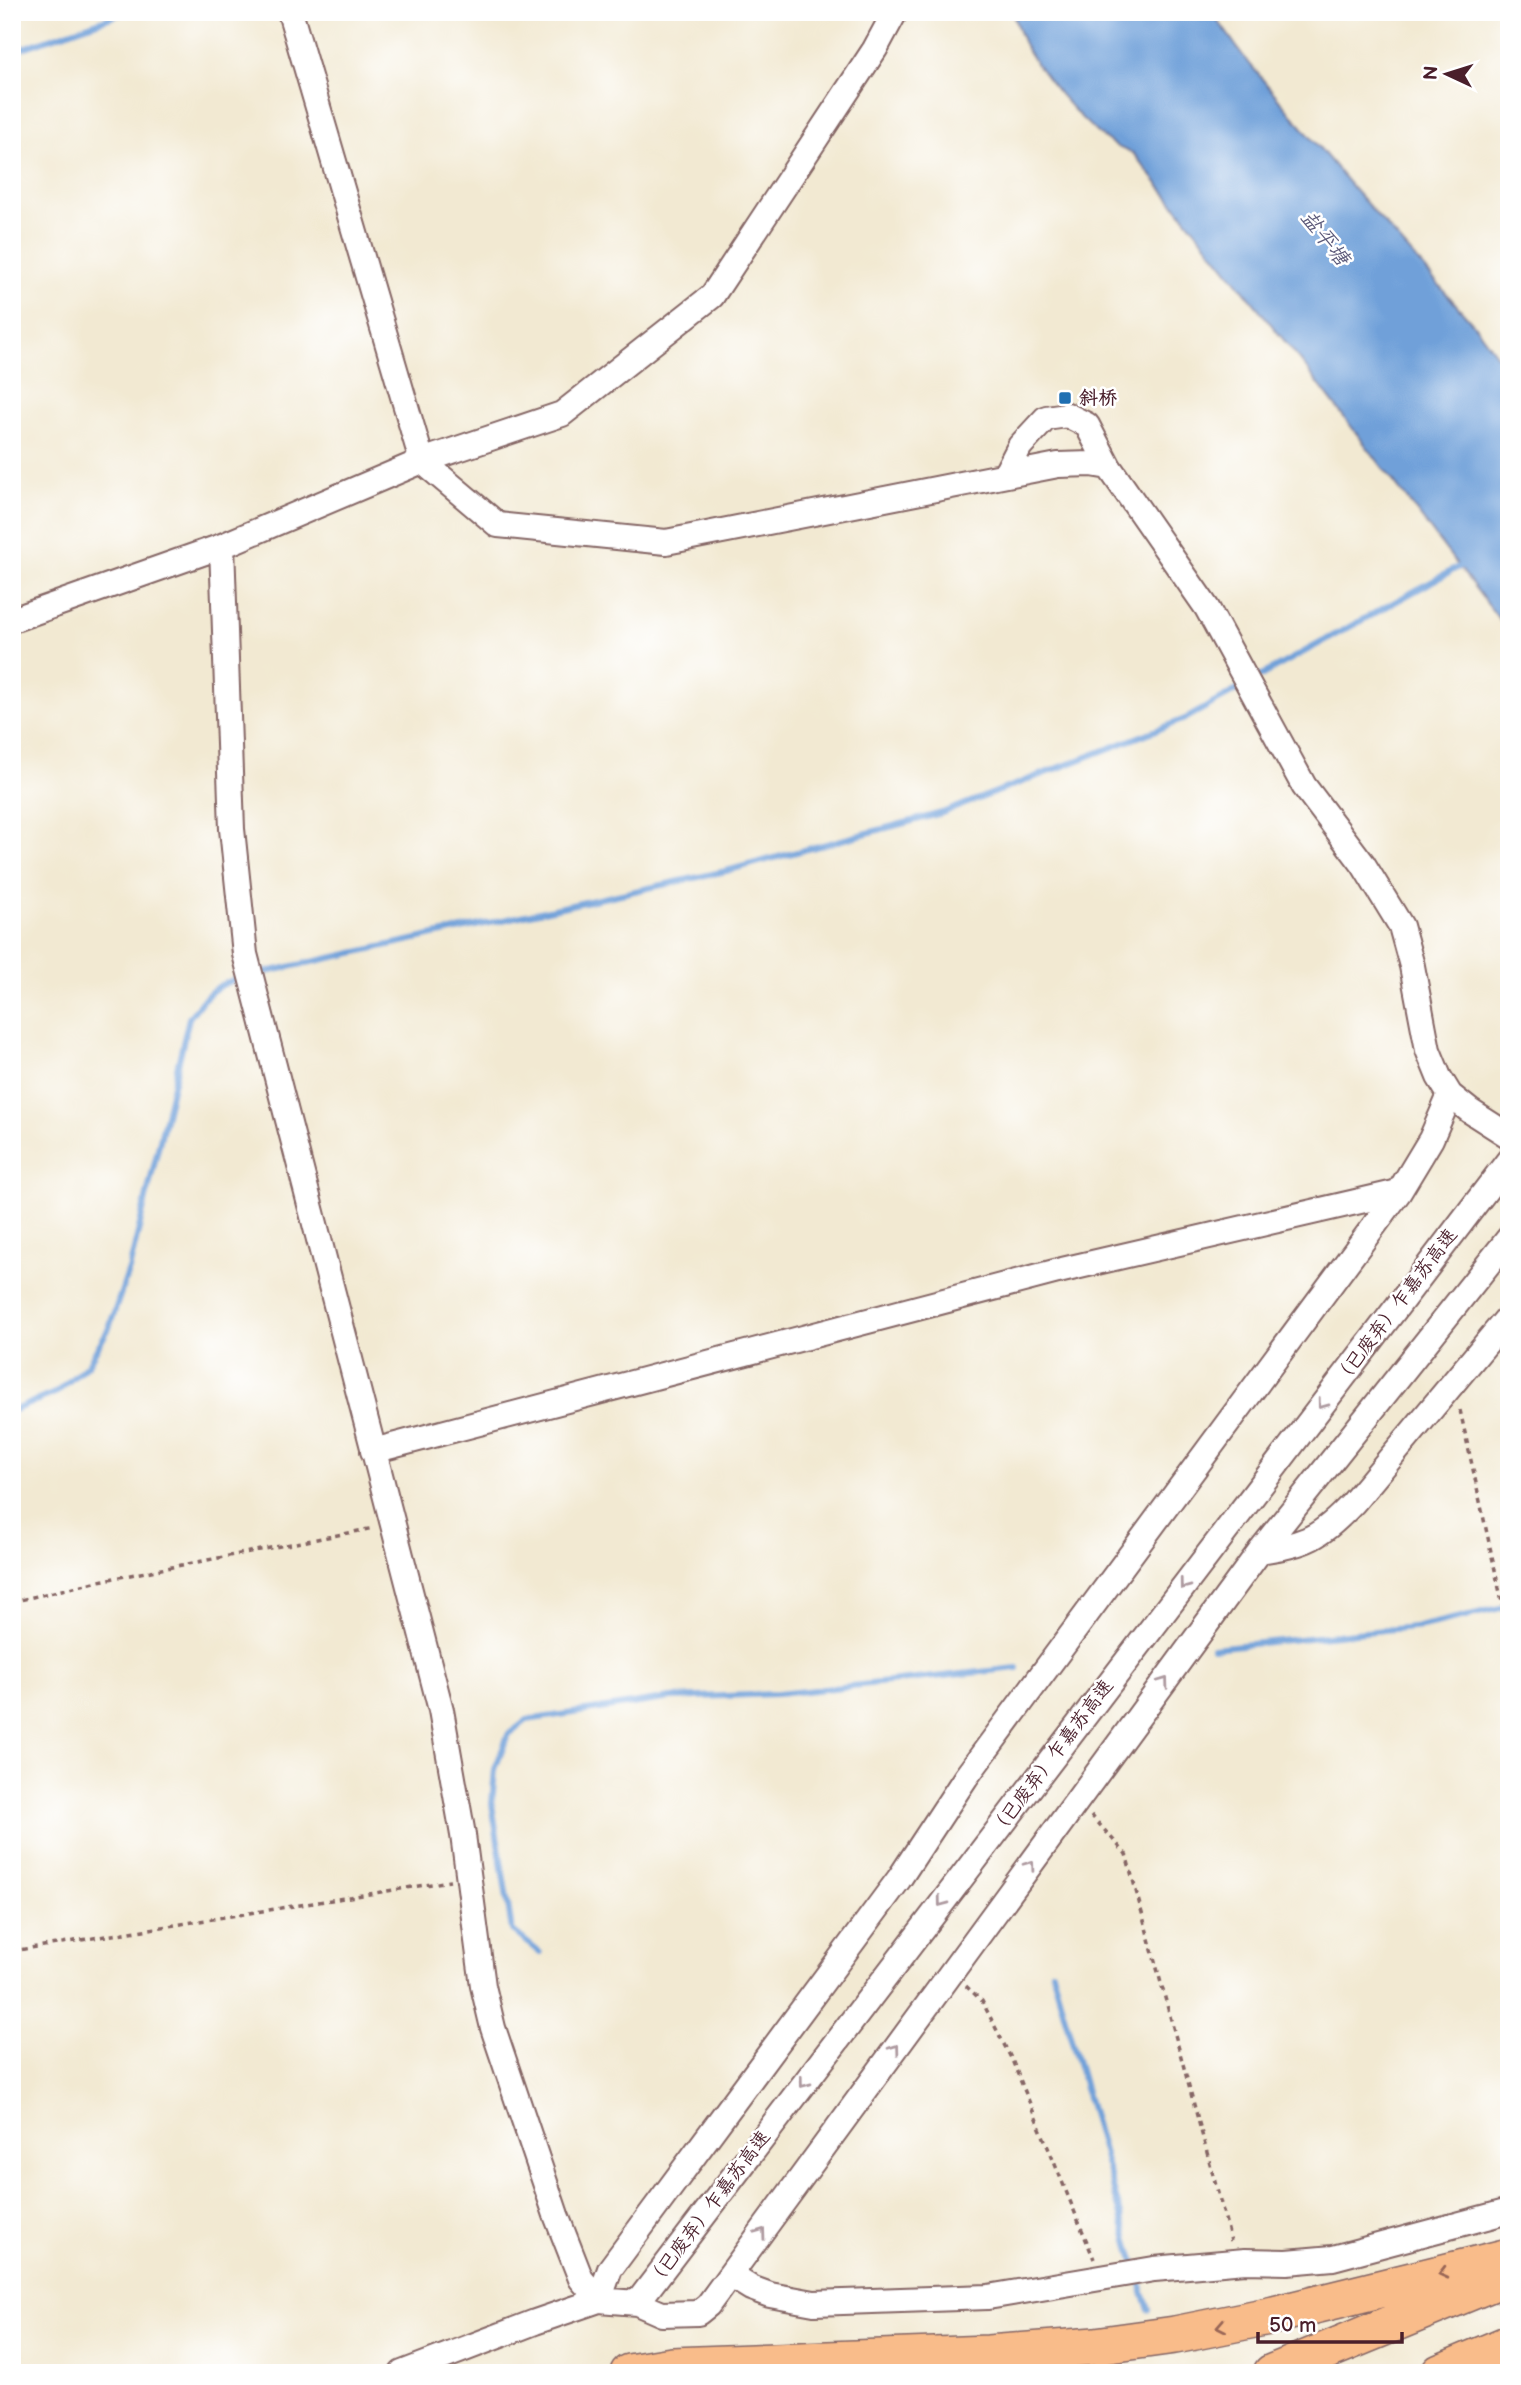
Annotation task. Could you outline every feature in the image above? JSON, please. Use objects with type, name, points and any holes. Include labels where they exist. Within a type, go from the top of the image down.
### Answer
[{"type":"highway","points":[[629,2373],[672,2366],[974,2355],[1095,2346],[1175,2335],[1274,2315],[1509,2257]]},
{"type":"highway","points":[[1272,2373],[1509,2276]]},
{"type":"highway","points":[[1440,2373],[1509,2344]]},
{"type":"street","points":[[290,12],[422,461],[498,526],[666,542],[1058,465],[1091,464],[1109,467]]},
{"type":"street","points":[[12,620],[222,546],[422,461],[562,414],[712,296],[875,49],[895,12]]},
{"type":"street","points":[[1004,475],[1020,446],[1046,418],[1068,415],[1087,425],[1109,467],[1207,608],[1304,786],[1363,864],[1401,926],[1412,966],[1428,1051],[1438,1077],[1450,1095],[1509,1136]]},
{"type":"street","points":[[222,546],[232,829],[244,954],[441,1710],[469,1878],[483,1986],[494,2028],[556,2215],[581,2279],[598,2300]]},
{"type":"street","points":[[598,2300],[610,2269],[899,1879],[966,1777],[1399,1192],[1431,1139],[1450,1095]]},
{"type":"street","name":"（已废弃）乍嘉苏高速","points":[[1509,1160],[637,2303],[662,2314],[698,2313],[708,2305],[1260,1550],[1509,1238]]},
{"type":"street","points":[[373,1451],[1058,1271],[1399,1192]]},
{"type":"street","points":[[1260,1550],[1309,1541],[1329,1528],[1509,1316]]},
{"type":"street","points":[[730,2275],[771,2295],[814,2302],[988,2297],[1154,2269],[1238,2261],[1312,2261],[1334,2258],[1509,2211]]},
{"type":"street","points":[[402,2373],[598,2300],[637,2303]]},
{"type":"path","points":[[1454,1383],[1508,1631]]},
{"type":"path","points":[[12,1602],[99,1581],[394,1524]]},
{"type":"path","points":[[1075,1803],[1097,1820],[1126,1854],[1238,2261]]},
{"type":"path","points":[[12,1951],[469,1878]]},
{"type":"path","points":[[950,1974],[982,2001],[994,2023],[1055,2158],[1084,2238],[1111,2276]]},
{"type":"water","name":"盐平塘","points":[[1012,12],[1212,12],[1244,57],[1352,187],[1476,327],[1509,372],[1509,632],[1304,365],[1133,153],[1103,137],[1088,124],[1046,77],[1026,48]]},
{"type":"waterway","points":[[12,50],[126,12]]},
{"type":"waterway","points":[[1253,680],[1464,564]]},
{"type":"waterway","points":[[257,974],[726,871],[942,813],[1185,719],[1244,686]]},
{"type":"waterway","points":[[12,1411],[57,1392],[88,1364],[109,1328],[130,1266],[189,1018],[213,990],[227,982],[246,977]]},
{"type":"waterway","points":[[1213,1648],[1422,1626],[1509,1606]]},
{"type":"waterway","points":[[540,1953],[512,1930],[492,1804],[495,1769],[508,1735],[527,1720],[671,1698],[778,1694],[1017,1668]]},
{"type":"waterway","points":[[1052,1971],[1135,2265]]},
{"type":"waterway","points":[[1138,2276],[1149,2310]]},
{"type":"place","name":"斜桥","points":[[1065,398]]}]
